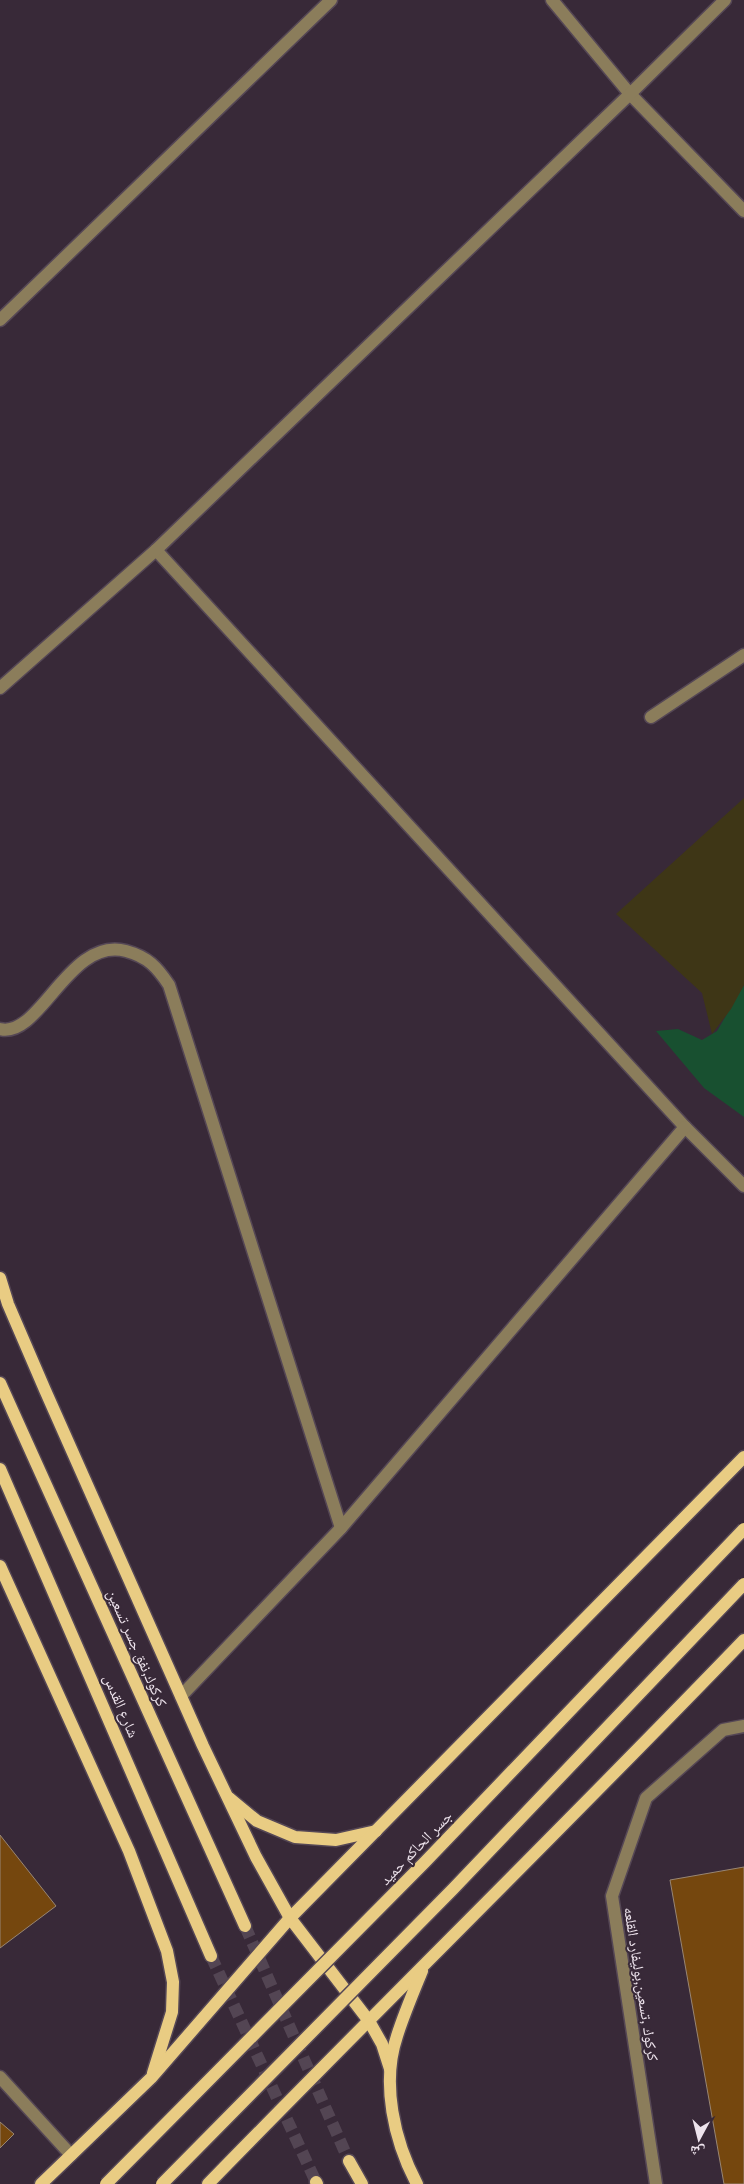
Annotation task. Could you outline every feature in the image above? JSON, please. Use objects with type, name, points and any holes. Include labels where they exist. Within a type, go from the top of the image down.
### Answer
[{"type":"main road","points":[[0,1278],[8,1304],[45,1390],[225,1795],[256,1857],[290,1918],[368,2021],[382,2044],[390,2069]]},
{"type":"main road","name":"كركوك,نفق جسر تسعين","points":[[0,1384],[245,1926]]},
{"type":"main road","points":[[41,2184],[151,2078],[290,1918],[744,1457]]},
{"type":"main road","name":"شارع القدس","points":[[0,1469],[211,1956]]},
{"type":"main road","name":"جسر الحاكم حميد","points":[[106,2184],[425,1862],[744,1530]]},
{"type":"main road","points":[[0,1566],[129,1851],[167,1951],[173,1982],[172,2012],[151,2078]]},
{"type":"main road","points":[[162,2184],[453,1889],[744,1584]]},
{"type":"main road","points":[[208,2184],[620,1769],[744,1640]]},
{"type":"main road","points":[[225,1795],[257,1821],[295,1837],[336,1840],[376,1831]]},
{"type":"main road","points":[[417,2184],[401,2149],[391,2096],[390,2069],[396,2037],[424,1966]]},
{"type":"main road","points":[[349,2161],[362,2184]]},
{"type":"street","points":[[0,320],[331,0]]},
{"type":"street","points":[[552,0],[630,94],[744,212]]},
{"type":"street","points":[[0,688],[156,550],[630,94],[725,0]]},
{"type":"street","points":[[156,550],[685,1127],[744,1186]]},
{"type":"street","points":[[651,717],[744,655]]},
{"type":"street","points":[[0,1029],[7,1030],[19,1025],[36,1011],[82,961],[99,951],[117,949],[137,954],[156,966],[169,985],[341,1528]]},
{"type":"street","points":[[181,1696],[341,1528],[685,1127]]},
{"type":"street","name":"كركوك ,تسعين,بوليفارد القلعه","points":[[656,2184],[612,1896],[646,1798],[723,1730],[744,1726]]},
{"type":"street","points":[[0,2077],[71,2155]]},
{"type":"green space","points":[[744,985],[744,1117],[704,1088],[656,1031],[678,1029],[702,1040],[717,1031]]},
{"type":"sand","points":[[744,798],[744,985],[731,1009],[712,1034],[702,993],[616,914]]},
{"type":"building","points":[[0,1835],[56,1906],[0,1948]]},
{"type":"building","points":[[744,1867],[744,2184],[724,2184],[670,1880]]},
{"type":"building","points":[[0,2122],[14,2134],[0,2148]]},
{"type":"tunnel","points":[[245,1926],[349,2161]]},
{"type":"tunnel","points":[[211,1956],[316,2182]]}]
